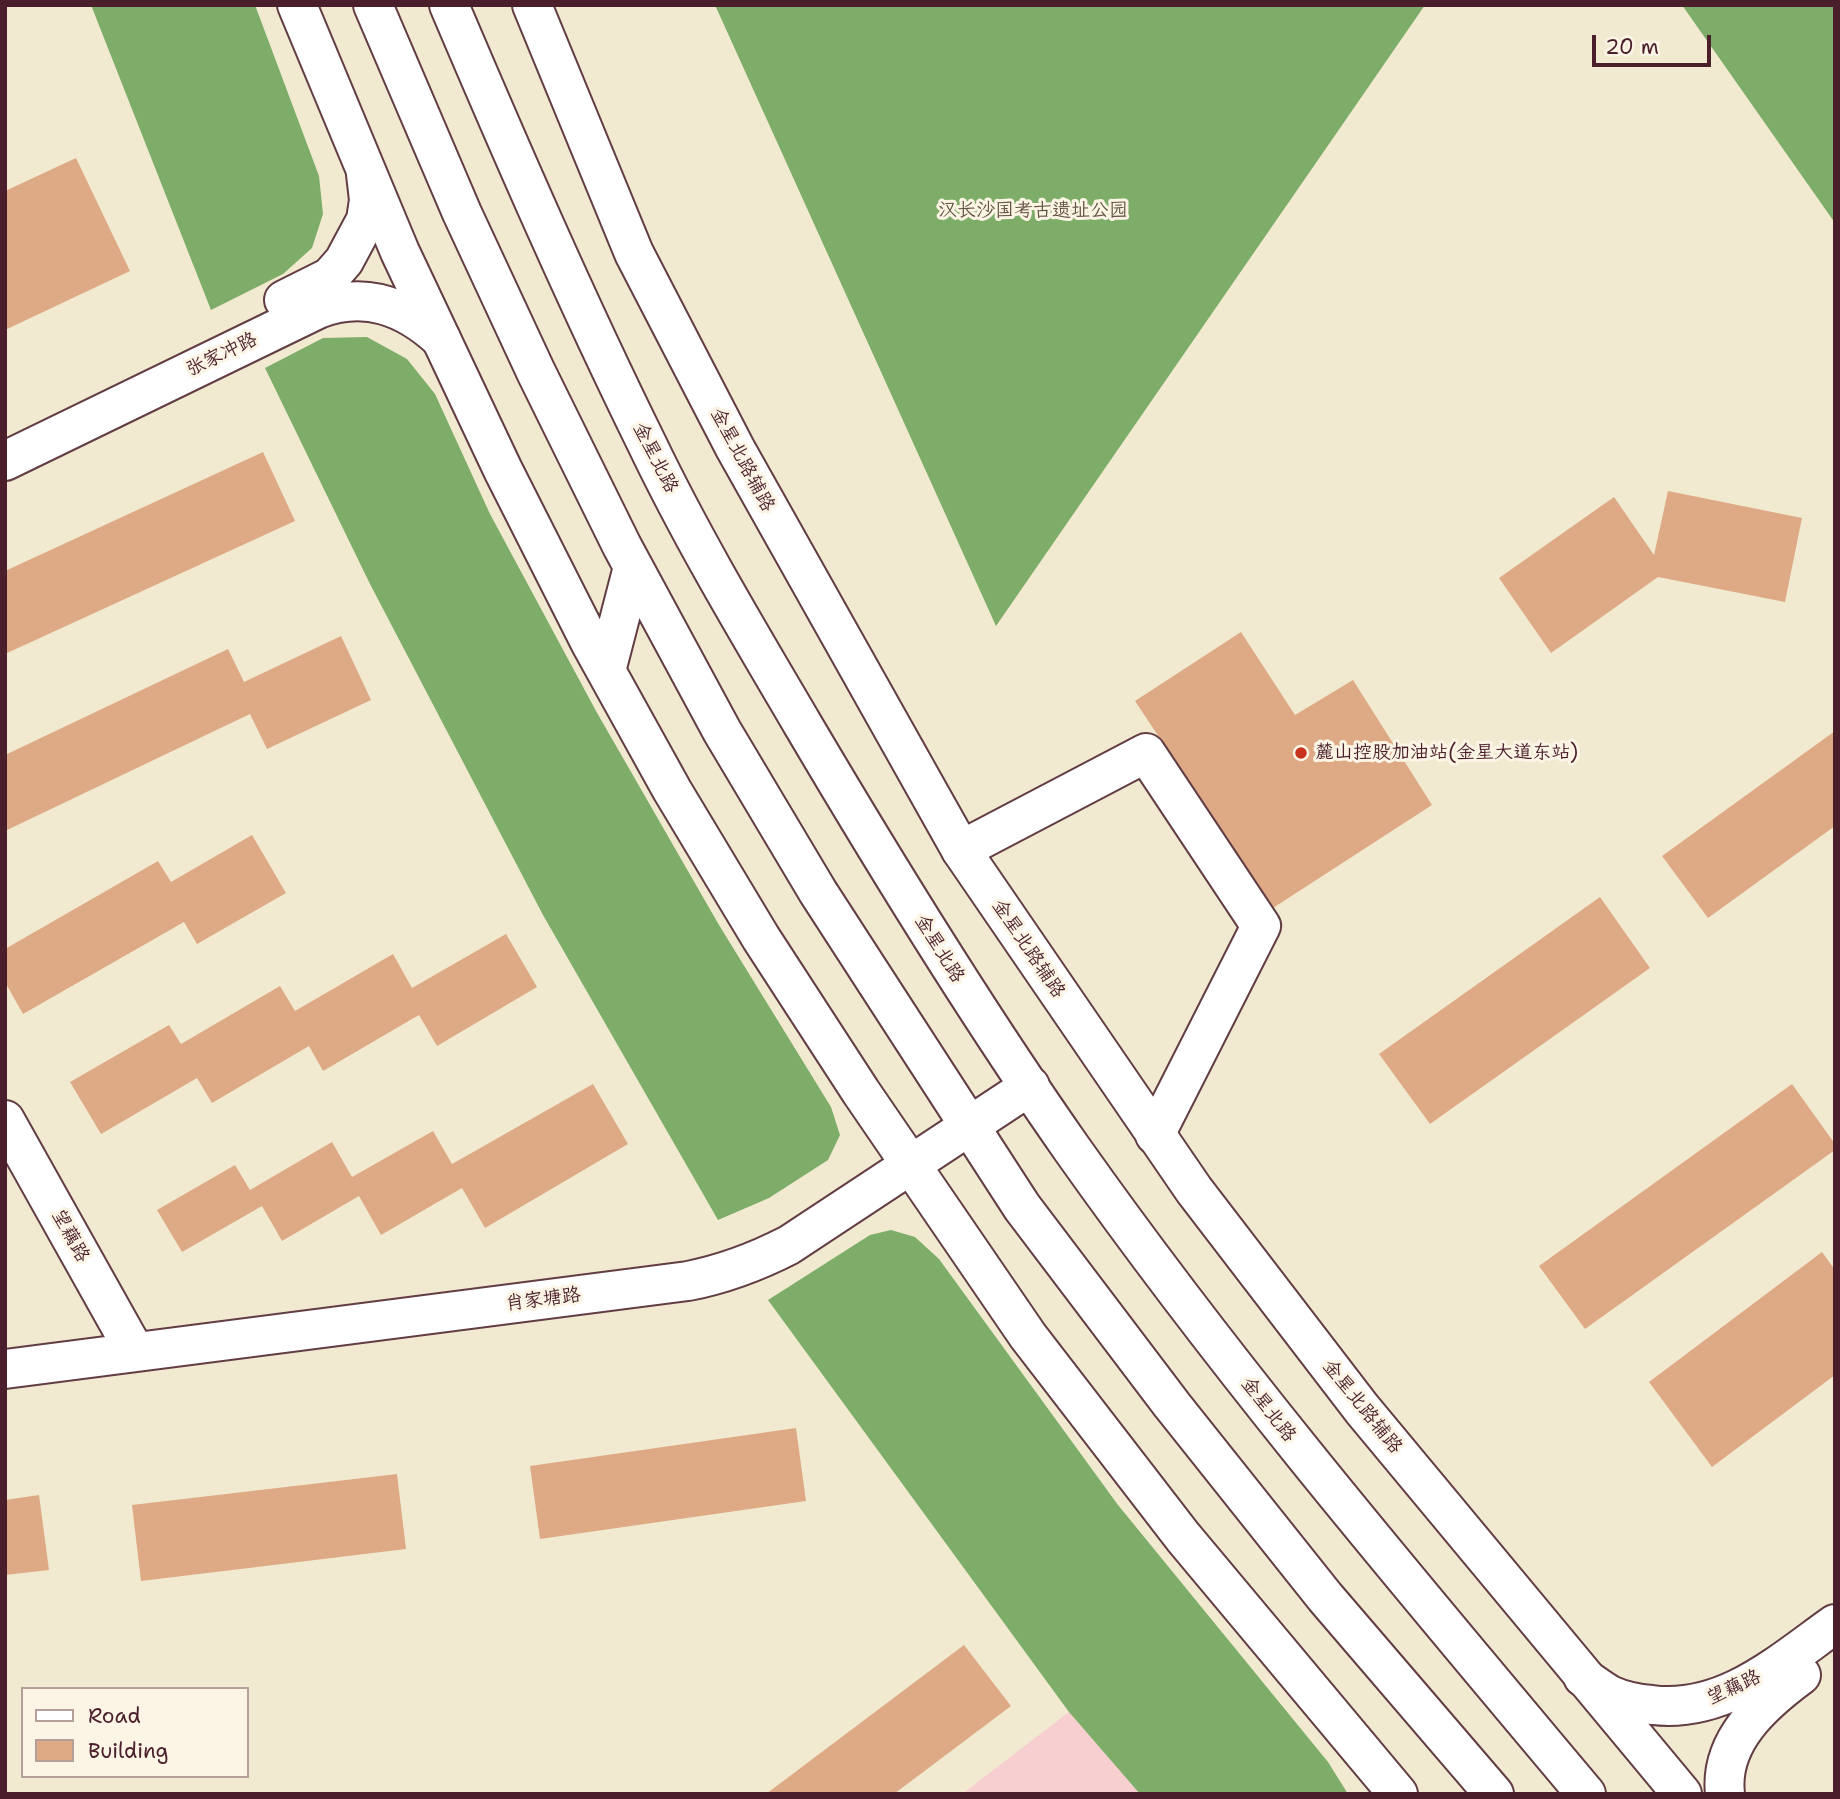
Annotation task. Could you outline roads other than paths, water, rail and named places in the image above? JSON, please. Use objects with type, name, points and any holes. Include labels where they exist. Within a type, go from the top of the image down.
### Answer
[{"type":"main road","points":[[297,5],[366,174],[503,470],[606,671],[672,790],[761,938],[905,1157],[1028,1336],[1174,1526],[1391,1788]]},
{"type":"main road","points":[[373,5],[468,225],[536,372],[634,567],[722,731],[818,892],[1023,1207],[1172,1405],[1325,1597],[1494,1794]]},
{"type":"main road","name":"金星北路","points":[[449,5],[538,215],[649,449],[744,624],[852,808],[948,963],[1071,1147],[1193,1315],[1312,1465],[1586,1794]]},
{"type":"main road","name":"金星北路辅路","points":[[532,5],[634,253],[735,448],[961,849],[1194,1190],[1362,1409],[1682,1794]]},
{"type":"main road","name":"张家冲路","points":[[5,435],[330,277],[344,261],[366,220],[369,200],[366,174]]},
{"type":"main road","name":"张家冲路","points":[[5,461],[318,309],[338,302],[358,301],[407,312],[440,338]]},
{"type":"main road","points":[[606,671],[634,567]]},
{"type":"main road","points":[[961,849],[1146,753],[1261,926],[1155,1135]]},
{"type":"main road","name":"肖家塘路","points":[[5,1369],[118,1343],[683,1261],[716,1252],[778,1227],[905,1157],[1024,1077]]},
{"type":"main road","name":"望藕路","points":[[5,1120],[118,1343]]},
{"type":"main road","name":"望藕路","points":[[5,1163],[118,1343]]},
{"type":"main road","name":"肖家塘路","points":[[5,1345],[118,1343]]},
{"type":"main road","name":"望藕路","points":[[1583,1676],[1611,1695],[1638,1704],[1694,1706],[1746,1685],[1835,1624]]},
{"type":"main road","name":"望藕路","points":[[1725,1794],[1728,1760],[1739,1734],[1762,1706],[1835,1651]]},
{"type":"place","name":"麓山控股加油站(金星大道东站)","points":[[1301,753]]},
{"type":"park label","name":"汉长沙国考古遗址公园","points":[[1033,211]]}]
